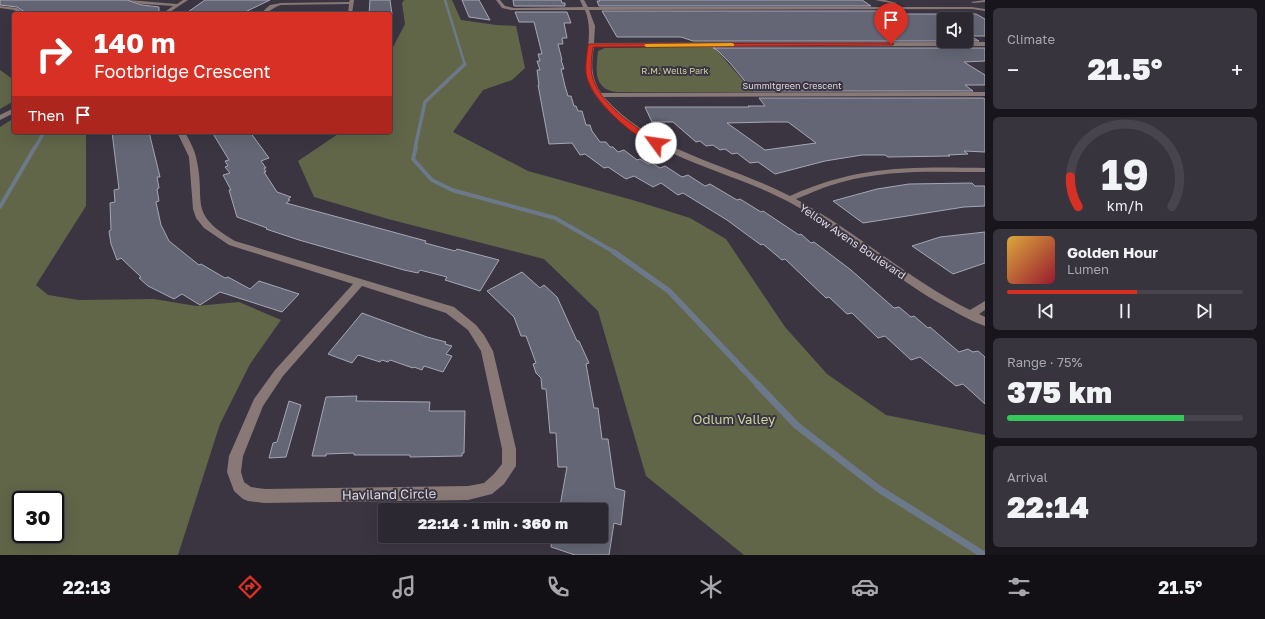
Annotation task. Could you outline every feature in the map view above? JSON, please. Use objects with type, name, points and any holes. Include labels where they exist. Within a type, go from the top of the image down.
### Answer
[{"type":"street","points":[[130,0],[142,3],[178,5]]},
{"type":"street","points":[[167,12],[186,0]]},
{"type":"street","points":[[498,0],[501,6],[511,9],[793,7],[972,8],[985,10]]},
{"type":"street","name":"Yellow Avens Boulevard","points":[[582,0],[592,23],[588,73],[592,86],[598,95],[622,119],[656,143],[686,157],[790,199],[867,248],[914,283],[985,322]]},
{"type":"street","points":[[877,0],[899,4],[938,2]]},
{"type":"street","points":[[264,12],[272,6],[281,4],[351,1],[350,12]]},
{"type":"street","points":[[966,2],[985,2]]},
{"type":"street","points":[[0,7],[15,9],[21,12]]},
{"type":"street","points":[[590,45],[985,44]]},
{"type":"street","name":"Summitgreen Crescent","points":[[598,95],[985,94]]},
{"type":"street","points":[[0,118],[12,111]]},
{"type":"street","name":"Haviland Circle","points":[[182,134],[193,160],[196,209],[203,221],[221,238],[232,244],[450,310],[472,326],[481,338],[487,351],[510,449],[509,466],[499,479],[487,489],[468,493],[265,496],[248,494],[239,486],[234,472],[236,456],[258,403],[279,373],[359,283]]},
{"type":"street","points":[[790,199],[826,185],[853,177],[895,171],[985,170]]},
{"type":"street","points":[[971,315],[985,305]]},
{"type":"green space","name":"Odlum Valley","points":[[404,0],[452,0],[461,20],[516,26],[525,68],[512,80],[483,90],[453,132],[528,171],[636,201],[690,218],[726,239],[785,327],[827,374],[886,415],[985,435],[985,555],[744,555],[646,476],[598,311],[544,259],[388,219],[314,197],[298,161],[338,134],[392,134],[392,49],[405,24],[402,3]]},
{"type":"green space","name":"R.M. Wells Park","points":[[714,47],[753,92],[616,92],[603,87],[598,77],[598,51],[605,48]]},
{"type":"green space","points":[[0,70],[12,79],[12,102],[0,109]]},
{"type":"green space","points":[[12,119],[12,134],[86,134],[86,206],[36,285],[48,295],[79,300],[154,299],[196,306],[239,302],[281,320],[250,364],[220,424],[178,555],[0,555],[0,127]]},
{"type":"building","points":[[0,0],[127,0],[142,5],[159,7],[159,12],[25,12],[17,7],[0,5]]},
{"type":"building","points":[[205,0],[270,0],[245,12],[188,12]]},
{"type":"building","points":[[370,0],[390,0],[392,12],[369,12]]},
{"type":"building","points":[[462,0],[479,0],[490,20],[469,17]]},
{"type":"building","points":[[513,0],[561,0],[562,3],[565,3],[565,6],[514,6]]},
{"type":"building","points":[[599,0],[862,0],[871,6],[599,6],[597,1],[600,1]]},
{"type":"building","points":[[602,11],[880,11],[886,14],[937,14],[937,41],[693,41],[681,37],[617,37]]},
{"type":"building","points":[[515,12],[567,12],[571,23],[564,23],[567,38],[562,38],[563,44],[558,44],[564,69],[561,69],[565,86],[568,96],[571,96],[574,106],[576,106],[578,111],[582,111],[586,125],[590,125],[592,131],[600,142],[606,142],[610,147],[613,147],[618,152],[624,150],[637,160],[640,159],[648,164],[652,163],[660,168],[665,166],[682,177],[688,175],[705,186],[710,184],[737,200],[740,199],[761,212],[763,211],[799,235],[801,234],[811,243],[814,242],[851,270],[894,308],[899,307],[911,317],[914,316],[928,328],[930,327],[959,352],[968,349],[973,352],[978,351],[985,357],[985,404],[963,384],[956,386],[920,357],[911,360],[885,336],[878,338],[852,313],[847,314],[829,297],[826,298],[785,259],[782,260],[763,244],[761,245],[727,220],[683,193],[678,195],[661,183],[653,187],[634,176],[626,179],[608,167],[604,168],[585,154],[580,155],[572,143],[549,144],[538,85],[537,70],[540,70],[537,61],[540,61],[538,54],[542,54],[534,22],[519,22]]},
{"type":"building","points":[[973,14],[985,19],[985,36],[973,36]]},
{"type":"building","points":[[973,38],[979,41],[973,41]]},
{"type":"building","points":[[713,48],[985,48],[985,61],[964,62],[985,75],[985,85],[965,85],[973,91],[753,91],[717,50]]},
{"type":"building","points":[[759,98],[983,98],[985,99],[985,152],[964,151],[968,154],[948,155],[950,156],[888,157],[885,155],[862,155],[825,161],[775,174],[758,162],[750,163],[737,153],[732,154],[725,149],[720,150],[713,145],[706,146],[700,141],[696,142],[673,122],[652,122],[645,107],[765,106]],"holes":[[[788,122],[816,143],[765,150],[727,123]]]},
{"type":"building","points":[[112,134],[149,134],[160,177],[157,177],[159,201],[156,202],[161,225],[169,241],[199,265],[201,264],[225,278],[228,277],[250,289],[259,281],[299,294],[282,312],[220,292],[200,305],[182,294],[174,299],[148,286],[139,278],[141,277],[121,258],[117,260],[111,244],[109,231],[111,230],[110,203],[115,202],[114,190],[119,189]]},
{"type":"building","points":[[213,134],[251,134],[269,158],[261,161],[266,168],[264,168],[266,172],[264,172],[277,192],[291,197],[286,203],[426,241],[425,243],[455,251],[457,249],[499,260],[480,291],[445,280],[447,277],[420,270],[418,273],[404,270],[266,229],[267,228],[237,217],[229,190],[231,190],[223,175],[230,173],[225,167],[228,166],[225,161],[229,160]]},
{"type":"building","points":[[972,183],[975,186],[985,186],[985,206],[964,207],[863,223],[833,201],[877,189],[909,184]]},
{"type":"building","points":[[985,232],[985,263],[953,274],[912,246],[940,237]]},
{"type":"building","points":[[522,272],[540,288],[544,285],[557,297],[577,341],[579,341],[589,363],[586,364],[594,408],[598,408],[602,439],[608,439],[615,488],[625,491],[621,525],[614,523],[609,555],[575,555],[551,547],[551,543],[608,543],[608,503],[561,503],[567,467],[558,467],[556,433],[550,433],[546,389],[542,389],[541,378],[536,373],[533,364],[536,363],[526,336],[521,336],[514,317],[487,291]]},
{"type":"building","points":[[362,313],[427,337],[446,342],[445,344],[452,346],[446,354],[452,356],[443,372],[424,366],[422,370],[413,368],[390,360],[388,362],[382,360],[380,362],[358,355],[352,363],[328,354]]},
{"type":"building","points":[[357,396],[356,401],[430,402],[429,411],[465,411],[464,453],[462,453],[462,456],[410,457],[410,455],[354,455],[354,453],[312,456],[326,397]]},
{"type":"building","points":[[289,401],[301,405],[286,457],[269,458],[273,443],[277,442]]},
{"type":"waterway","points":[[445,0],[465,64]]},
{"type":"waterway","points":[[415,148],[425,102],[465,64]]},
{"type":"waterway","points":[[35,148],[43,134]]},
{"type":"waterway","points":[[0,207],[35,147]]},
{"type":"waterway","points":[[416,147],[413,159],[432,180],[452,190],[555,218],[616,253]]},
{"type":"waterway","points":[[614,252],[669,291],[759,386]]},
{"type":"waterway","points":[[758,385],[796,425],[879,489],[984,555]]},
{"type":"slow traffic","points":[[646,45],[732,45]]},
{"type":"route","points":[[656,143],[622,119],[608,107],[598,95],[592,86],[588,73],[590,45],[891,44]]}]
